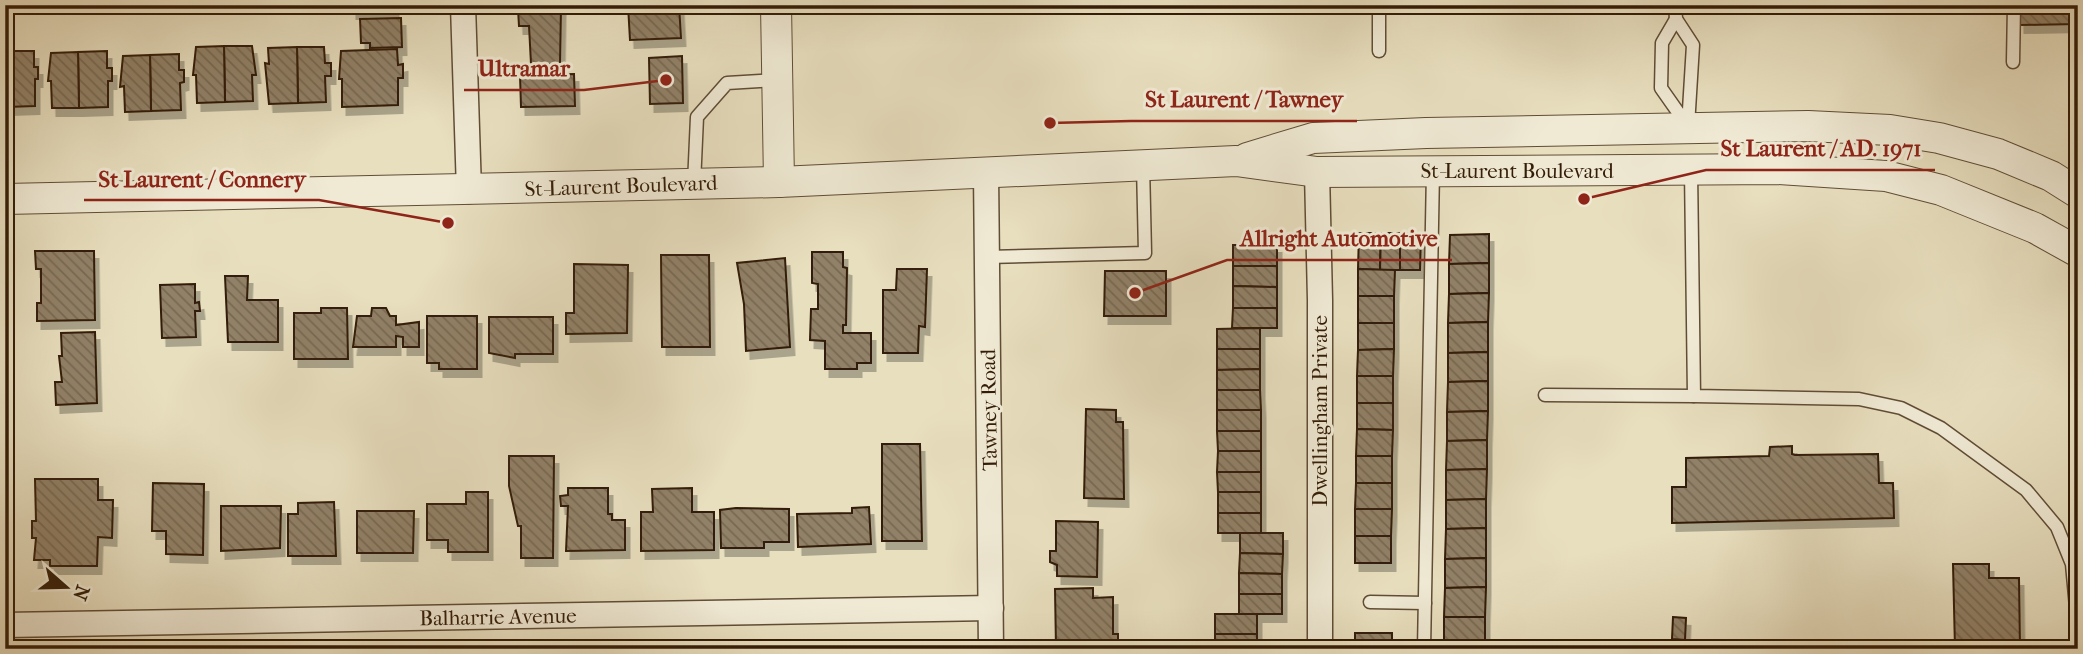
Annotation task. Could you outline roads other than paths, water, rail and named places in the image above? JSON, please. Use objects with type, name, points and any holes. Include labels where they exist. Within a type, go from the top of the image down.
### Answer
[{"type":"street","points":[[463,5],[468,191]]},
{"type":"street","points":[[776,5],[779,182]]},
{"type":"street","points":[[1688,126],[1690,170]]},
{"type":"street","name":"St-Laurent Boulevard","points":[[1236,161],[1313,138],[1688,126],[1808,126],[1890,130],[1939,138],[2064,177],[2078,193]]},
{"type":"street","name":"St-Laurent Boulevard","points":[[5,199],[468,191],[779,182],[1236,161],[1317,172],[1778,169],[1886,176],[1941,190],[1989,208],[2078,252]]},
{"type":"street","name":"Tawney Road","points":[[986,172],[990,649]]},
{"type":"street","name":"Dwellingham Private","points":[[1317,172],[1321,300],[1320,649]]},
{"type":"street","name":"Balharrie Avenue","points":[[5,625],[991,608]]},
{"type":"lane","points":[[1379,5],[1379,51]]},
{"type":"lane","points":[[2013,62],[2014,5]]},
{"type":"lane","points":[[1676,12],[1693,45],[1688,126]]},
{"type":"lane","points":[[1676,12],[1662,43],[1661,88],[1688,126]]},
{"type":"lane","points":[[694,184],[697,117],[727,83],[777,80]]},
{"type":"lane","points":[[987,257],[1144,253],[1143,165]]},
{"type":"lane","points":[[1690,170],[1694,396]]},
{"type":"lane","points":[[1424,649],[1433,171]]},
{"type":"lane","points":[[1545,395],[1859,399],[1901,408],[1941,428],[2026,490],[2057,527],[2072,564],[2078,629]]},
{"type":"lane","points":[[1370,602],[1425,603]]},
{"type":"place","name":"Ultramar","points":[[666,80]]},
{"type":"place","name":"St Laurent / Tawney","points":[[1050,123]]},
{"type":"place","name":"St Laurent / AD. 1971","points":[[1584,199]]},
{"type":"place","name":"St Laurent / Connery","points":[[448,223]]},
{"type":"place","name":"Allright Automotive","points":[[1135,293]]}]
